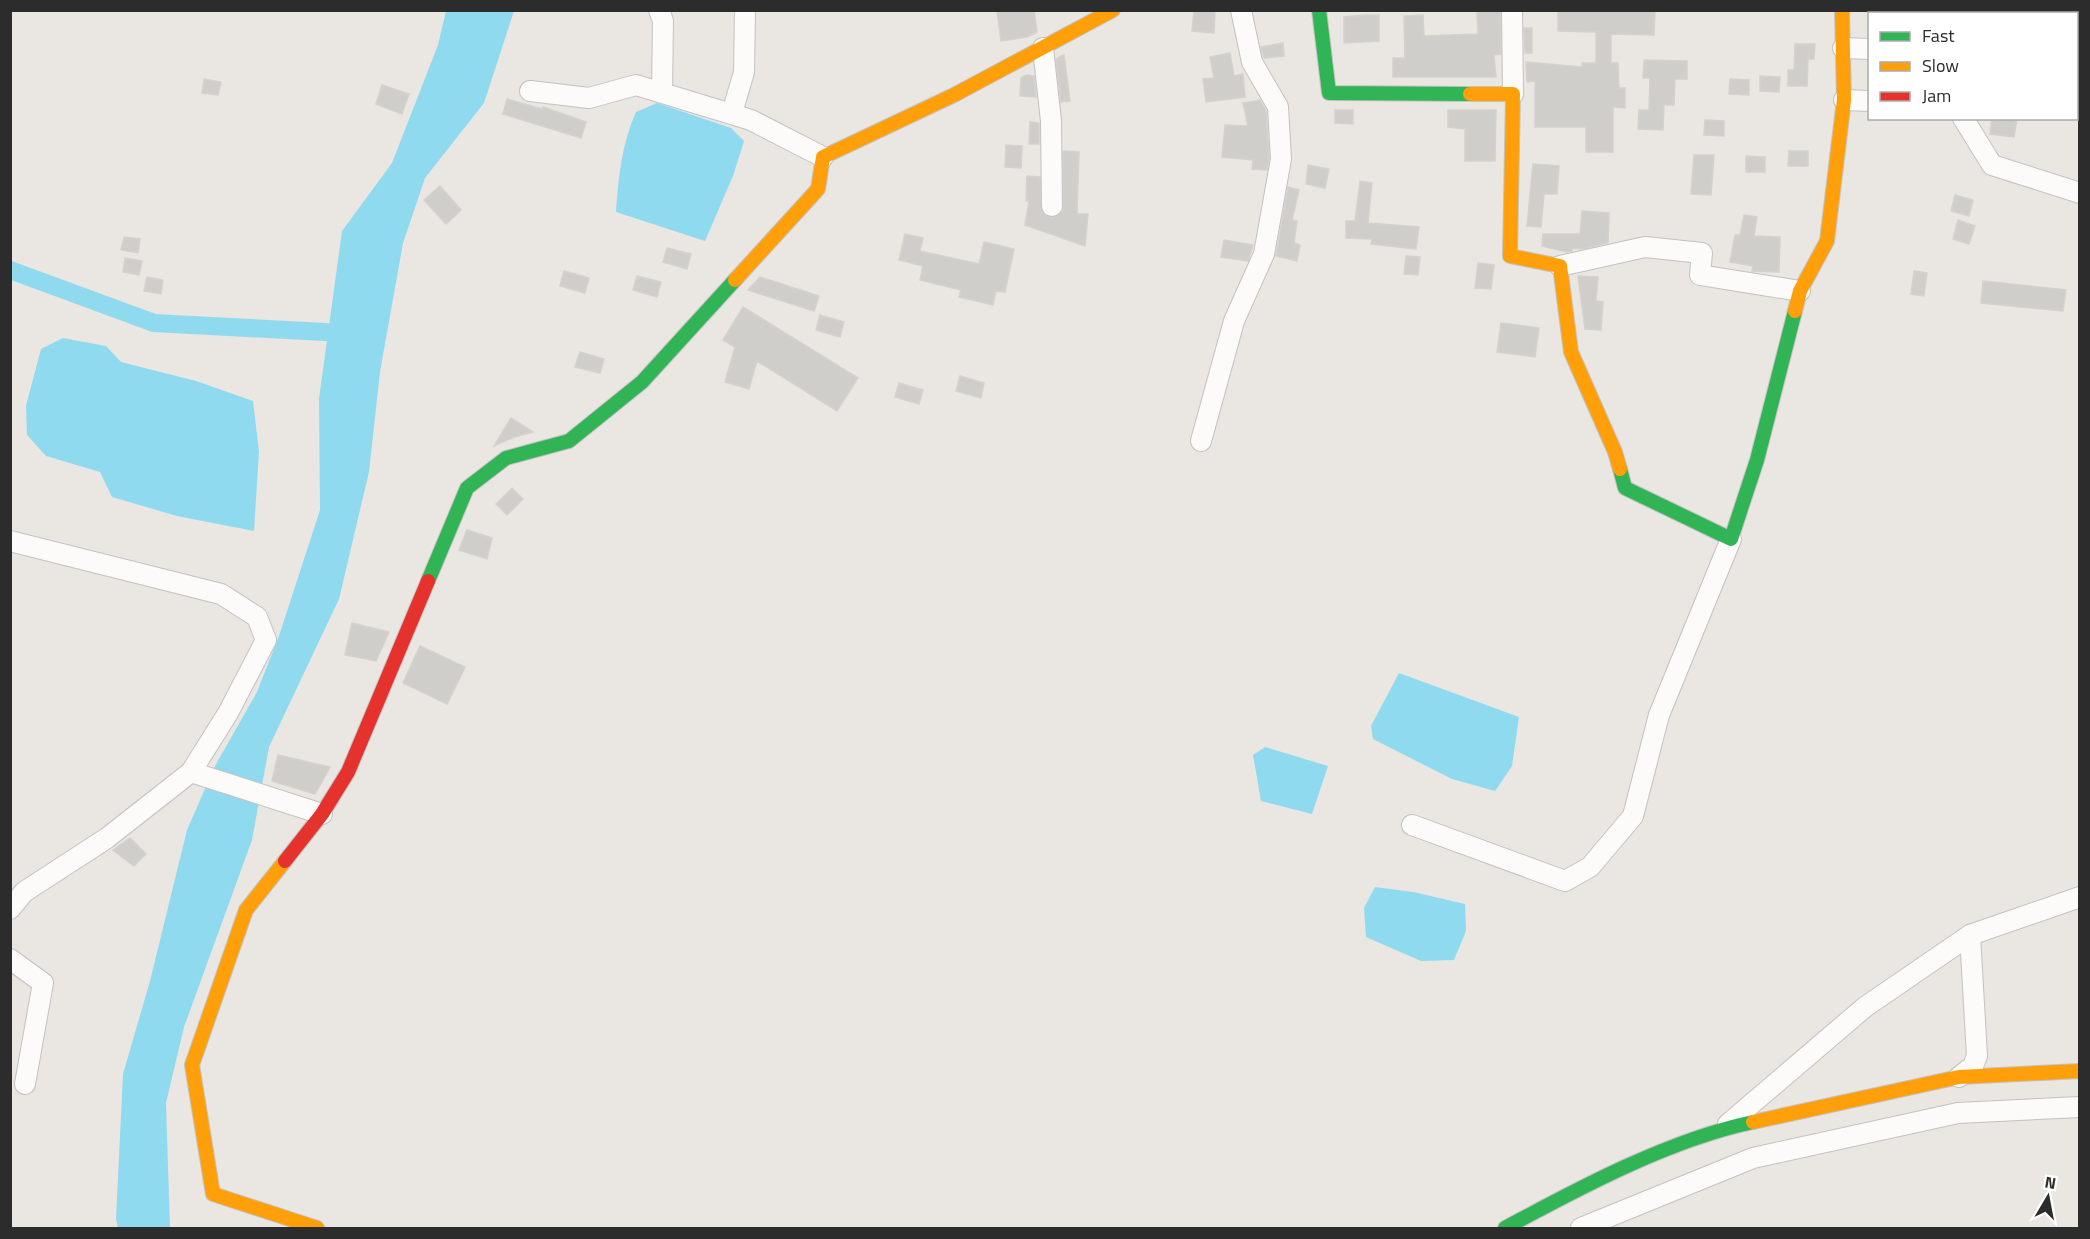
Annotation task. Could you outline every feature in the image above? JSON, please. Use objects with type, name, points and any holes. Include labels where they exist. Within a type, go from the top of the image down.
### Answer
[{"type":"street","points":[[659,10],[663,21],[662,92]]},
{"type":"street","points":[[732,113],[744,72],[745,10]]},
{"type":"street","points":[[823,157],[954,95],[1113,10]]},
{"type":"street","points":[[1201,441],[1234,321],[1264,254],[1281,159],[1278,107],[1252,62],[1241,10]]},
{"type":"street","points":[[1319,10],[1329,93],[1513,94]]},
{"type":"street","points":[[1512,10],[1510,256],[1560,266],[1645,247],[1702,253],[1700,275],[1800,291]]},
{"type":"street","points":[[1412,825],[1565,881],[1590,867],[1633,816],[1659,715],[1731,539],[1757,460],[1800,291],[1827,241],[1844,100],[1842,10]]},
{"type":"street","points":[[1043,48],[1051,121],[1052,206]]},
{"type":"street","points":[[1843,48],[1868,49]]},
{"type":"street","points":[[530,91],[589,98],[636,85],[751,120],[823,157]]},
{"type":"street","points":[[1844,100],[1868,102]]},
{"type":"street","points":[[1964,120],[1992,165],[2079,193]]},
{"type":"street","points":[[317,1228],[213,1194],[192,1065],[246,910],[322,814],[348,772],[467,488],[506,458],[569,441],[642,382],[818,189],[823,157]]},
{"type":"street","points":[[1560,266],[1571,352],[1616,452],[1625,488],[1731,539]]},
{"type":"street","points":[[10,541],[221,594],[257,617],[266,640],[228,713],[200,775],[24,892],[10,909]]},
{"type":"street","points":[[200,775],[322,814]]},
{"type":"street","points":[[1725,1128],[1865,1007],[1970,935],[2079,897]]},
{"type":"street","points":[[1959,1077],[1973,1066],[1977,1056],[1970,935]]},
{"type":"street","points":[[10,958],[43,983],[25,1084]]},
{"type":"street","points":[[1505,1228],[1592,1181],[1725,1128],[1959,1077],[2079,1071]]},
{"type":"street","points":[[1581,1228],[1754,1158],[1958,1113],[2079,1107]]},
{"type":"water","points":[[446,11],[514,11],[484,103],[425,178],[403,243],[380,372],[369,472],[339,599],[269,747],[252,840],[184,1027],[166,1103],[170,1228],[118,1228],[116,1219],[123,1074],[150,981],[187,830],[215,766],[257,692],[279,636],[320,510],[319,399],[342,231],[392,163],[438,45]]},
{"type":"water","points":[[657,103],[731,128],[744,141],[733,176],[705,241],[616,212],[622,161],[631,124],[636,112]]},
{"type":"water","points":[[63,338],[106,346],[121,362],[196,381],[253,401],[259,452],[254,531],[177,516],[112,497],[100,472],[46,456],[27,435],[26,406],[41,349]]},
{"type":"water","points":[[1399,673],[1519,717],[1512,766],[1495,791],[1452,779],[1373,739],[1371,726]]},
{"type":"water","points":[[1265,747],[1328,766],[1312,814],[1261,801],[1253,755]]},
{"type":"water","points":[[1375,887],[1413,892],[1465,904],[1466,931],[1454,960],[1421,961],[1366,937],[1364,908]]},
{"type":"building","points":[[997,10],[1034,10],[1037,32],[1027,37],[1001,41]]},
{"type":"building","points":[[1194,10],[1215,10],[1214,33],[1192,31]]},
{"type":"building","points":[[1477,10],[1500,10],[1501,54],[1494,55],[1496,77],[1393,77],[1393,58],[1405,58],[1404,16],[1423,15],[1424,36],[1478,34]]},
{"type":"building","points":[[1558,10],[1655,10],[1654,35],[1611,34],[1611,63],[1618,63],[1619,88],[1625,88],[1625,108],[1613,107],[1613,152],[1586,152],[1586,127],[1535,127],[1535,81],[1527,82],[1526,62],[1582,67],[1582,63],[1596,63],[1596,32],[1558,31]]},
{"type":"building","points":[[1379,15],[1379,41],[1344,43],[1344,17]]},
{"type":"building","points":[[1524,28],[1532,28],[1532,53],[1525,53]]},
{"type":"building","points":[[1283,43],[1284,56],[1264,58],[1261,47]]},
{"type":"building","points":[[1795,44],[1815,44],[1814,59],[1808,59],[1807,86],[1788,86],[1788,70],[1794,70]]},
{"type":"building","points":[[1230,53],[1234,76],[1243,74],[1245,97],[1206,102],[1203,79],[1214,78],[1210,57]]},
{"type":"building","points":[[1064,55],[1070,101],[1061,102],[1056,59]]},
{"type":"building","points":[[1644,60],[1687,61],[1687,79],[1675,79],[1674,105],[1664,105],[1663,130],[1638,129],[1639,110],[1649,110],[1650,78],[1643,78]]},
{"type":"building","points":[[1026,75],[1034,76],[1036,97],[1020,96],[1021,78]]},
{"type":"building","points":[[1760,76],[1780,77],[1779,92],[1760,91]]},
{"type":"building","points":[[204,79],[221,82],[218,95],[202,93]]},
{"type":"building","points":[[1730,79],[1749,80],[1749,95],[1729,94]]},
{"type":"building","points":[[382,85],[409,94],[402,114],[376,104]]},
{"type":"building","points":[[507,99],[542,109],[543,107],[586,122],[581,138],[503,114]]},
{"type":"building","points":[[1260,100],[1266,111],[1269,158],[1267,170],[1252,169],[1253,160],[1222,157],[1225,125],[1248,126],[1243,103]]},
{"type":"building","points":[[1335,110],[1353,110],[1353,124],[1335,123]]},
{"type":"building","points":[[1448,110],[1496,110],[1495,161],[1465,161],[1465,129],[1448,127]]},
{"type":"building","points":[[1705,120],[1724,121],[1724,136],[1704,135]]},
{"type":"building","points":[[1992,120],[2017,120],[2014,137],[1990,134]]},
{"type":"building","points":[[1030,122],[1039,123],[1039,144],[1029,144]]},
{"type":"building","points":[[1006,145],[1022,146],[1021,168],[1005,167]]},
{"type":"building","points":[[1063,151],[1079,152],[1077,214],[1088,214],[1085,246],[1025,225],[1029,201],[1026,201],[1027,176],[1040,177],[1042,213],[1053,218],[1063,211]]},
{"type":"building","points":[[1789,151],[1808,151],[1808,166],[1788,166]]},
{"type":"building","points":[[1694,155],[1714,155],[1711,195],[1691,194]]},
{"type":"building","points":[[1746,156],[1765,157],[1765,172],[1746,172]]},
{"type":"building","points":[[1533,164],[1559,166],[1557,194],[1544,194],[1541,227],[1527,226]]},
{"type":"building","points":[[1308,165],[1329,169],[1325,188],[1306,184]]},
{"type":"building","points":[[1360,181],[1372,183],[1368,223],[1419,227],[1416,249],[1371,244],[1372,239],[1346,238],[1346,221],[1355,221]]},
{"type":"building","points":[[440,186],[461,210],[446,224],[424,200]]},
{"type":"building","points":[[1288,187],[1299,190],[1292,220],[1297,221],[1294,243],[1300,245],[1297,261],[1276,256]]},
{"type":"building","points":[[1955,195],[1973,200],[1969,216],[1951,211]]},
{"type":"building","points":[[1582,211],[1609,213],[1608,243],[1582,249],[1572,248],[1572,251],[1567,252],[1542,246],[1543,234],[1580,234]]},
{"type":"building","points":[[1744,215],[1757,217],[1754,236],[1780,237],[1779,272],[1752,271],[1753,266],[1730,262],[1735,235],[1740,235]]},
{"type":"building","points":[[1958,220],[1975,226],[1969,244],[1953,239]]},
{"type":"building","points":[[905,234],[923,238],[920,251],[979,264],[984,242],[1014,249],[1005,292],[996,291],[993,305],[959,297],[961,290],[920,280],[923,266],[899,260]]},
{"type":"building","points":[[124,237],[140,239],[138,253],[121,250]]},
{"type":"building","points":[[1224,240],[1253,245],[1248,261],[1221,257]]},
{"type":"building","points":[[667,248],[691,254],[687,269],[663,262]]},
{"type":"building","points":[[1406,256],[1420,257],[1418,275],[1404,274]]},
{"type":"building","points":[[125,258],[142,261],[139,275],[123,272]]},
{"type":"building","points":[[1478,263],[1494,265],[1491,289],[1475,288]]},
{"type":"building","points":[[564,271],[589,278],[585,293],[560,286]]},
{"type":"building","points":[[1914,271],[1927,273],[1924,296],[1911,294]]},
{"type":"building","points":[[637,276],[661,282],[657,297],[633,290]]},
{"type":"building","points":[[1578,276],[1598,277],[1596,301],[1603,302],[1601,330],[1585,329]]},
{"type":"building","points":[[147,277],[163,280],[161,294],[144,291]]},
{"type":"building","points":[[760,277],[819,296],[814,311],[748,290]]},
{"type":"building","points":[[1983,281],[2066,290],[2063,311],[1981,303]]},
{"type":"building","points":[[743,307],[858,378],[837,411],[757,361],[749,389],[725,382],[735,347],[723,340]]},
{"type":"building","points":[[820,315],[844,322],[840,337],[816,330]]},
{"type":"building","points":[[1501,323],[1539,328],[1535,357],[1497,352]]},
{"type":"building","points":[[580,352],[604,359],[600,373],[575,367]]},
{"type":"building","points":[[960,376],[984,383],[981,398],[956,391]]},
{"type":"building","points":[[899,383],[923,390],[919,404],[895,397]]},
{"type":"building","points":[[511,418],[533,432],[494,446]]},
{"type":"building","points":[[512,488],[523,499],[507,515],[496,504]]},
{"type":"building","points":[[467,530],[492,538],[487,559],[459,550]]},
{"type":"building","points":[[352,623],[389,632],[376,661],[345,655]]},
{"type":"building","points":[[420,646],[465,667],[447,704],[403,683]]},
{"type":"building","points":[[278,755],[330,767],[315,794],[272,781]]},
{"type":"building","points":[[130,838],[146,854],[134,866],[113,850]]},
{"type":"waterway","points":[[10,270],[154,323],[344,333]]},
{"type":"traffic: fast","points":[[1319,10],[1329,93],[1470,94]]},
{"type":"traffic: fast","points":[[428,581],[467,488],[506,458],[569,441],[642,382],[735,280]]},
{"type":"traffic: fast","points":[[1620,469],[1625,488],[1731,539],[1757,460],[1795,311]]},
{"type":"traffic: fast","points":[[1505,1228],[1626,1166],[1690,1140],[1753,1122]]},
{"type":"traffic: slow","points":[[735,280],[818,189],[823,157],[954,95],[1113,10]]},
{"type":"traffic: slow","points":[[1795,311],[1800,291],[1827,241],[1844,100],[1842,10]]},
{"type":"traffic: slow","points":[[1470,94],[1513,94],[1510,256],[1560,266],[1571,352],[1615,452],[1620,469]]},
{"type":"traffic: slow","points":[[285,861],[246,910],[192,1065],[213,1194],[317,1228]]},
{"type":"traffic: slow","points":[[1753,1122],[1959,1077],[2080,1071]]},
{"type":"traffic: jam","points":[[285,861],[322,814],[348,772],[428,581]]}]
